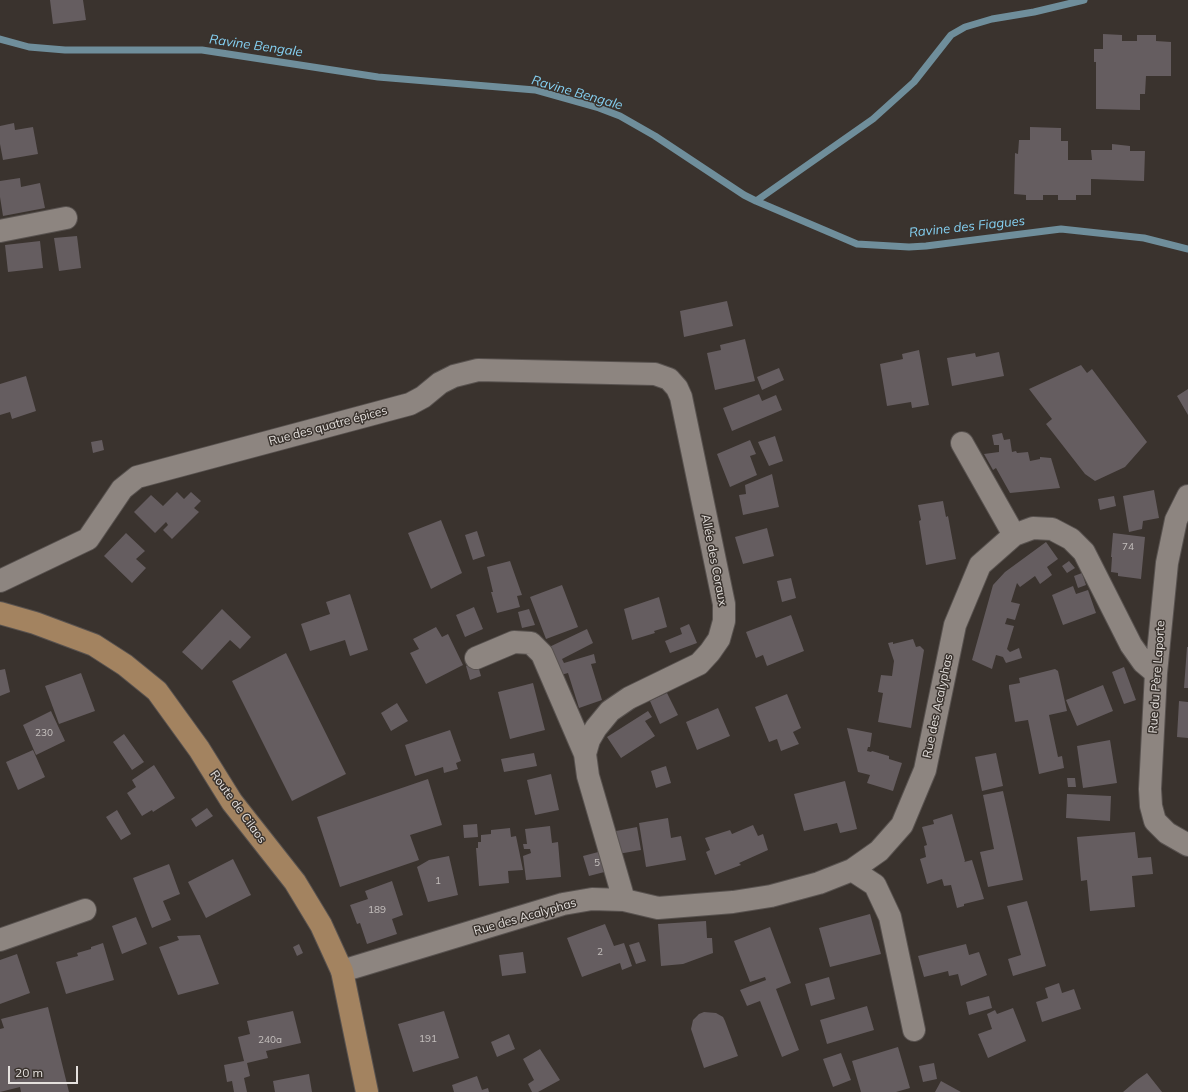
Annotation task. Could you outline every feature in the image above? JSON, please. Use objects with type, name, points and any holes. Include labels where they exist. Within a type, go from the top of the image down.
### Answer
[{"type":"main road","name":"Route de Cilaos","points":[[0,613],[35,623],[94,645],[125,665],[157,691],[199,750],[232,802],[295,882],[321,925],[342,971],[367,1092]]},
{"type":"street","points":[[0,231],[66,218]]},
{"type":"street","name":"Rue des quatre épices","points":[[0,581],[88,538],[122,489],[137,477],[410,404],[423,397],[440,383],[454,376],[478,370],[655,374],[669,379],[677,388],[680,396]]},
{"type":"street","name":"Allée des Coraux","points":[[585,754],[589,740],[596,728],[610,711],[629,698],[699,664],[719,639],[724,621],[724,604],[680,396]]},
{"type":"street","points":[[962,443],[1014,535]]},
{"type":"street","name":"Rue du Père Laporte","points":[[1188,496],[1176,520],[1167,563],[1156,673],[1150,789],[1150,806],[1155,821],[1167,833],[1188,845]]},
{"type":"street","name":"Rue des Acalyphas","points":[[342,971],[563,904],[592,899],[624,900],[658,908],[734,902],[771,896],[819,883],[852,870],[879,851],[902,825],[925,770],[955,625],[980,565],[1014,535],[1033,528],[1052,529],[1071,539],[1084,552],[1131,645],[1143,662],[1156,673]]},
{"type":"street","name":"Allée des Coraux","points":[[476,658],[514,642],[531,643],[542,654],[585,754],[588,776],[624,900]]},
{"type":"street","points":[[852,870],[875,885],[890,917],[914,1030]]},
{"type":"street","points":[[0,940],[85,910]]},
{"type":"building","points":[[50,0],[83,0],[86,20],[53,24]]},
{"type":"building","points":[[1103,34],[1122,35],[1122,41],[1137,41],[1137,35],[1156,35],[1156,41],[1171,42],[1171,76],[1146,76],[1145,94],[1140,94],[1140,110],[1096,109],[1096,62],[1094,62],[1094,49],[1103,49]]},
{"type":"building","points":[[14,123],[15,130],[33,127],[38,154],[3,160],[0,144],[0,126]]},
{"type":"building","points":[[1030,127],[1061,128],[1061,141],[1068,141],[1068,160],[1092,160],[1091,150],[1112,150],[1112,144],[1130,146],[1130,151],[1145,151],[1144,181],[1091,179],[1091,195],[1076,195],[1076,200],[1058,200],[1058,195],[1043,195],[1043,200],[1026,200],[1026,195],[1014,194],[1015,153],[1018,154],[1019,140],[1030,140]]},
{"type":"building","points":[[20,178],[21,187],[40,183],[45,208],[3,216],[0,197],[0,181]]},
{"type":"building","points":[[77,236],[81,268],[59,271],[54,238]]},
{"type":"building","points":[[40,241],[43,268],[8,272],[5,245]]},
{"type":"building","points":[[727,301],[733,326],[684,337],[680,311]]},
{"type":"building","points":[[745,339],[755,381],[715,390],[707,353],[721,350],[720,345]]},
{"type":"building","points":[[919,350],[929,405],[912,408],[911,402],[887,406],[880,364],[903,359],[902,354]]},
{"type":"building","points":[[999,352],[1004,376],[952,386],[947,358],[975,353],[976,357]]},
{"type":"building","points":[[1081,365],[1087,373],[1092,369],[1147,442],[1125,467],[1095,481],[1085,474],[1046,424],[1052,419],[1029,389]]},
{"type":"building","points":[[779,368],[784,380],[762,390],[757,377]]},
{"type":"building","points":[[26,376],[36,411],[12,419],[10,412],[0,415],[0,384]]},
{"type":"building","points":[[1188,389],[1188,415],[1177,396]]},
{"type":"building","points":[[759,394],[762,401],[776,395],[782,410],[732,431],[723,408]]},
{"type":"building","points":[[1002,433],[1004,440],[1010,439],[1012,452],[1028,452],[1030,461],[1040,459],[1040,457],[1051,458],[1060,488],[1010,493],[996,468],[993,470],[984,454],[999,452],[999,445],[994,445],[992,435]]},
{"type":"building","points":[[775,436],[783,461],[769,466],[758,442]]},
{"type":"building","points":[[102,440],[104,450],[93,453],[91,442]]},
{"type":"building","points":[[750,440],[756,454],[750,456],[757,475],[730,487],[717,454]]},
{"type":"building","points":[[772,474],[779,507],[743,515],[739,495],[746,494],[745,485]]},
{"type":"building","points":[[1154,490],[1159,518],[1143,521],[1142,529],[1129,532],[1123,496]]},
{"type":"building","points":[[177,492],[184,499],[191,492],[201,501],[194,508],[199,512],[172,539],[163,530],[168,525],[166,522],[155,533],[134,512],[151,495],[163,506]]},
{"type":"building","points":[[1114,496],[1116,506],[1100,510],[1098,499]]},
{"type":"building","points":[[943,501],[946,517],[948,516],[956,559],[926,565],[918,505]]},
{"type":"building","points":[[441,520],[462,573],[431,589],[408,533]]},
{"type":"building","points":[[767,528],[774,556],[743,564],[735,537]]},
{"type":"building","points":[[477,531],[485,556],[473,560],[465,535]]},
{"type":"building","points":[[126,533],[145,551],[136,559],[146,568],[132,583],[104,556]]},
{"type":"building","points":[[1113,533],[1145,537],[1141,579],[1118,576],[1118,573],[1111,572]]},
{"type":"building","points":[[1046,542],[1058,559],[1047,567],[1052,575],[1040,584],[1035,576],[1020,587],[1017,583],[1011,602],[1020,604],[1015,620],[1007,618],[1005,624],[1014,626],[1007,649],[1010,652],[1019,648],[1022,658],[1006,663],[1003,657],[996,655],[992,669],[972,660],[993,585],[1005,572]]},
{"type":"building","points":[[510,561],[522,595],[517,596],[520,607],[497,613],[491,592],[493,592],[487,567]]},
{"type":"building","points":[[1069,561],[1075,568],[1067,573],[1062,566]]},
{"type":"building","points":[[1082,573],[1086,585],[1078,588],[1074,576]]},
{"type":"building","points":[[791,578],[796,598],[782,602],[777,581]]},
{"type":"building","points":[[562,585],[578,627],[546,639],[530,597]]},
{"type":"building","points":[[1073,586],[1076,594],[1088,590],[1096,613],[1063,625],[1052,595]]},
{"type":"building","points":[[350,594],[368,650],[350,656],[345,640],[310,651],[301,624],[330,614],[326,602]]},
{"type":"building","points":[[659,597],[667,627],[654,631],[655,633],[632,640],[624,609]]},
{"type":"building","points":[[474,607],[483,629],[465,637],[456,615]]},
{"type":"building","points":[[222,609],[251,637],[240,649],[230,640],[202,670],[182,652]]},
{"type":"building","points":[[529,609],[535,625],[522,628],[518,612]]},
{"type":"building","points":[[791,615],[804,651],[767,666],[763,655],[756,658],[746,632]]},
{"type":"building","points":[[689,624],[697,643],[670,653],[665,641],[682,634],[680,628]]},
{"type":"building","points":[[436,627],[442,637],[448,634],[463,665],[426,684],[410,653],[419,649],[413,639]]},
{"type":"building","points":[[587,629],[593,643],[562,659],[564,663],[594,654],[596,663],[591,664],[602,700],[579,708],[568,673],[557,676],[545,649]]},
{"type":"building","points":[[913,639],[916,647],[920,646],[924,650],[911,728],[878,722],[883,693],[878,692],[881,675],[892,676],[894,661],[888,643],[893,642],[893,644]]},
{"type":"building","points":[[1187,647],[1188,688],[1184,688]]},
{"type":"building","points":[[286,653],[346,774],[292,801],[232,681]]},
{"type":"building","points":[[477,662],[481,676],[470,680],[466,666]]},
{"type":"building","points":[[1124,667],[1136,700],[1124,704],[1112,672]]},
{"type":"building","points":[[5,669],[10,692],[0,696],[0,670]]},
{"type":"building","points":[[1055,669],[1058,671],[1067,711],[1049,715],[1058,757],[1062,756],[1064,768],[1039,774],[1028,720],[1015,722],[1009,685],[1020,683],[1019,678]]},
{"type":"building","points":[[81,673],[95,711],[59,724],[45,686]]},
{"type":"building","points":[[533,683],[545,730],[510,739],[498,692]]},
{"type":"building","points":[[1103,685],[1113,711],[1077,726],[1066,700]]},
{"type":"building","points":[[667,693],[678,715],[660,724],[650,701]]},
{"type":"building","points":[[787,694],[801,728],[793,732],[799,744],[781,751],[777,739],[769,742],[755,707]]},
{"type":"building","points":[[1179,701],[1188,702],[1188,738],[1177,737]]},
{"type":"building","points":[[397,703],[408,721],[391,731],[381,713]]},
{"type":"building","points":[[718,708],[730,736],[697,750],[686,722]]},
{"type":"building","points":[[51,711],[65,741],[36,755],[23,725]]},
{"type":"building","points":[[648,711],[652,717],[645,721],[655,736],[621,758],[607,737]]},
{"type":"building","points":[[847,728],[872,733],[870,747],[868,747],[867,751],[889,756],[889,759],[902,763],[893,791],[867,783],[870,775],[858,772]]},
{"type":"building","points":[[450,730],[461,761],[456,763],[458,769],[444,773],[443,767],[415,776],[405,745]]},
{"type":"building","points":[[124,734],[144,762],[132,770],[113,742]]},
{"type":"building","points":[[1110,740],[1117,783],[1083,788],[1077,746]]},
{"type":"building","points":[[33,750],[45,777],[18,790],[6,762]]},
{"type":"building","points":[[534,753],[537,766],[504,772],[501,759]]},
{"type":"building","points":[[996,753],[1003,786],[982,791],[975,757]]},
{"type":"building","points":[[154,765],[175,798],[153,812],[152,810],[142,816],[127,793],[136,787],[132,780]]},
{"type":"building","points":[[666,766],[671,783],[656,788],[651,771]]},
{"type":"building","points":[[551,774],[559,810],[535,815],[527,780]]},
{"type":"building","points":[[1067,778],[1075,778],[1076,787],[1068,787]]},
{"type":"building","points":[[428,779],[442,825],[410,835],[419,860],[340,887],[317,817]]},
{"type":"building","points":[[845,781],[857,829],[840,833],[837,823],[804,831],[794,794]]},
{"type":"building","points":[[1003,791],[1023,880],[988,887],[980,852],[994,849],[983,795]]},
{"type":"building","points":[[1067,794],[1111,796],[1110,821],[1066,818]]},
{"type":"building","points":[[207,808],[213,816],[196,827],[191,819]]},
{"type":"building","points":[[117,810],[131,834],[121,840],[106,817]]},
{"type":"building","points":[[952,814],[965,861],[964,862],[972,860],[984,899],[964,904],[964,906],[957,908],[951,885],[944,886],[942,879],[927,884],[920,859],[926,857],[924,846],[927,845],[922,827],[934,824],[933,820]]},
{"type":"building","points":[[668,818],[671,838],[681,836],[686,860],[646,867],[639,823]]},
{"type":"building","points":[[477,824],[478,837],[464,838],[463,825]]},
{"type":"building","points":[[753,825],[758,836],[763,834],[768,850],[739,863],[741,865],[715,875],[706,852],[710,850],[705,838],[730,830],[732,834]]},
{"type":"building","points":[[550,826],[552,843],[558,842],[561,877],[526,880],[523,856],[531,853],[530,849],[524,849],[523,844],[527,844],[525,829]]},
{"type":"building","points":[[637,827],[641,850],[618,854],[611,832]]},
{"type":"building","points":[[510,828],[511,837],[516,836],[523,870],[508,871],[509,883],[479,886],[476,848],[478,848],[478,842],[481,842],[481,835],[491,834],[491,830]]},
{"type":"building","points":[[1135,832],[1138,858],[1151,857],[1153,874],[1132,876],[1135,907],[1090,911],[1087,880],[1081,881],[1077,837]]},
{"type":"building","points":[[606,850],[612,870],[589,876],[583,856]]},
{"type":"building","points":[[449,856],[458,895],[428,902],[417,867],[429,860]]},
{"type":"building","points":[[233,859],[251,895],[206,918],[188,882]]},
{"type":"building","points":[[169,864],[180,894],[163,901],[171,920],[152,928],[133,878]]},
{"type":"building","points":[[392,881],[403,915],[392,919],[397,934],[367,944],[360,923],[357,924],[350,905],[368,899],[365,891]]},
{"type":"building","points":[[1027,901],[1046,966],[1013,976],[1008,959],[1021,955],[1007,906]]},
{"type":"building","points":[[870,914],[881,954],[830,967],[819,928]]},
{"type":"building","points":[[136,917],[147,944],[122,954],[112,926]]},
{"type":"building","points":[[706,921],[707,938],[712,938],[713,953],[683,964],[661,966],[658,924]]},
{"type":"building","points":[[605,924],[614,946],[624,943],[632,966],[622,970],[620,963],[582,977],[567,938]]},
{"type":"building","points":[[770,927],[791,983],[776,989],[799,1050],[782,1057],[760,1001],[747,1006],[740,990],[766,980],[765,977],[750,982],[734,941]]},
{"type":"building","points":[[200,935],[219,984],[178,995],[159,947],[179,940],[177,936]]},
{"type":"building","points":[[639,942],[646,961],[636,964],[629,945]]},
{"type":"building","points":[[103,943],[114,980],[66,994],[56,962],[78,956],[77,953],[91,949],[91,947]]},
{"type":"building","points":[[299,944],[303,953],[297,956],[293,947]]},
{"type":"building","points":[[966,944],[969,955],[979,952],[987,975],[961,986],[958,974],[949,976],[948,971],[924,977],[918,956]]},
{"type":"building","points":[[523,952],[526,973],[502,976],[499,955]]},
{"type":"building","points":[[17,954],[30,993],[0,1004],[0,960]]},
{"type":"building","points":[[829,977],[835,999],[811,1006],[805,984]]},
{"type":"building","points":[[1059,983],[1062,993],[1074,989],[1081,1009],[1042,1022],[1036,1002],[1048,998],[1045,988]]},
{"type":"building","points":[[989,996],[992,1008],[969,1015],[966,1002]]},
{"type":"building","points":[[867,1006],[874,1030],[827,1044],[820,1020]]},
{"type":"building","points":[[48,1007],[69,1092],[21,1092],[20,1087],[0,1092],[0,1029],[4,1028],[1,1019]]},
{"type":"building","points":[[1013,1008],[1026,1041],[988,1058],[978,1034],[992,1029],[987,1014],[995,1010],[997,1014]]},
{"type":"building","points":[[293,1011],[301,1043],[266,1051],[268,1058],[247,1063],[250,1076],[244,1078],[247,1092],[234,1092],[232,1081],[227,1082],[224,1065],[244,1061],[238,1037],[250,1034],[247,1021]]},
{"type":"building","points":[[444,1011],[459,1058],[413,1072],[398,1024]]},
{"type":"building","points":[[704,1012],[716,1013],[723,1017],[738,1056],[704,1068],[691,1029],[693,1020],[699,1014]]},
{"type":"building","points":[[509,1034],[515,1049],[497,1057],[491,1042]]},
{"type":"building","points":[[898,1047],[910,1088],[896,1092],[861,1092],[852,1061]]},
{"type":"building","points":[[540,1049],[560,1080],[538,1092],[532,1092],[528,1084],[534,1080],[523,1059]]},
{"type":"building","points":[[841,1053],[851,1080],[833,1087],[823,1059]]},
{"type":"building","points":[[934,1063],[937,1079],[923,1082],[919,1066]]},
{"type":"building","points":[[1147,1073],[1162,1092],[1123,1092],[1137,1080]]},
{"type":"building","points":[[309,1074],[312,1092],[275,1092],[273,1081]]},
{"type":"building","points":[[477,1076],[482,1090],[488,1088],[489,1092],[454,1092],[452,1085]]},
{"type":"building","points":[[941,1081],[961,1092],[935,1092]]},
{"type":"waterway","name":"Ravine Bengale","points":[[0,39],[29,47],[65,50],[202,50],[378,77],[535,90],[599,108],[620,116],[655,136],[744,195],[756,201],[873,119],[914,82],[951,35],[965,27],[992,19],[1034,12],[1084,0]]},
{"type":"waterway","name":"Ravine des Fiagues","points":[[756,201],[857,244],[909,247],[926,246],[1061,229],[1144,238],[1188,249]]}]
